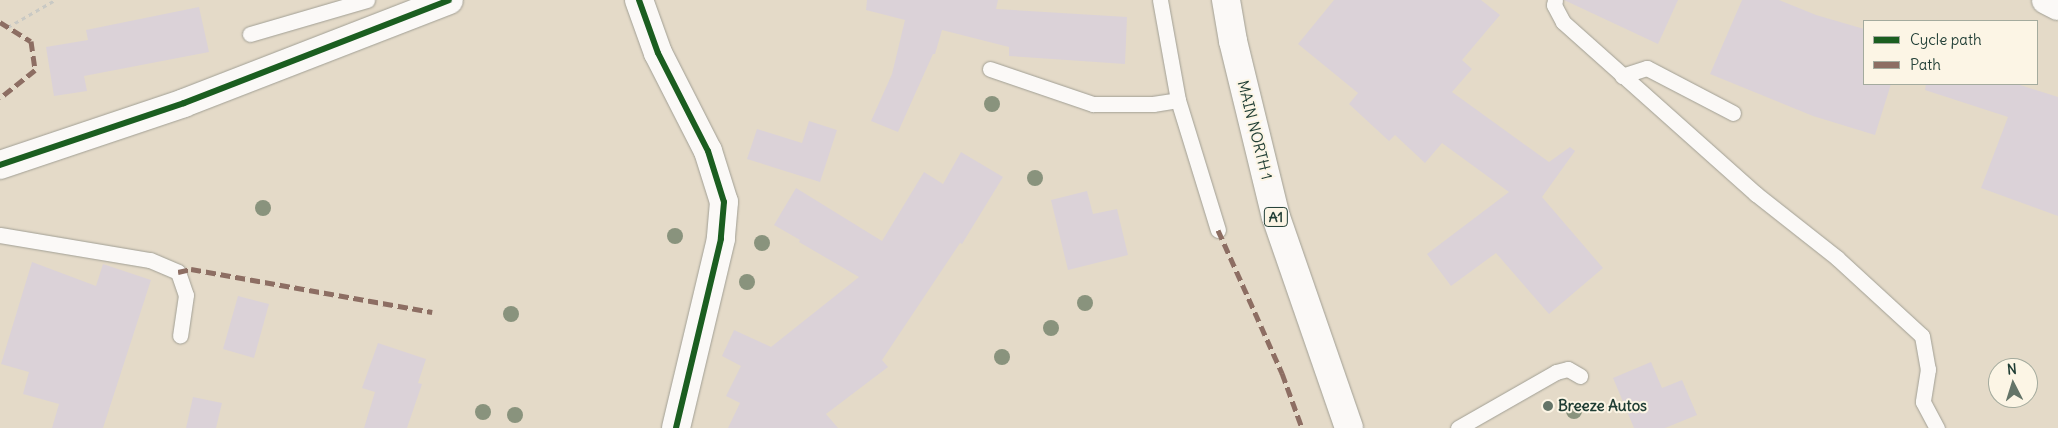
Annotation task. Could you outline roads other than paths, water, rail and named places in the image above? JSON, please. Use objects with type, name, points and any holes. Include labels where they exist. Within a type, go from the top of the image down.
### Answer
[{"type":"street","points":[[2,162],[184,103],[449,0]]},
{"type":"street","points":[[639,0],[658,53],[708,151],[724,202],[721,239],[676,428]]},
{"type":"street","name":"MAIN NORTH 1","points":[[1226,0],[1276,217],[1349,428]]},
{"type":"street","points":[[2046,0],[2058,6]]},
{"type":"lane","points":[[250,34],[366,0]]},
{"type":"lane","points":[[1160,0],[1178,100],[1218,230]]},
{"type":"lane","points":[[1555,0],[1554,5],[1563,22],[1756,194],[1837,258],[1922,336],[1928,369],[1923,402],[1937,428]]},
{"type":"lane","points":[[1622,76],[1647,68],[1733,113]]},
{"type":"lane","points":[[990,69],[1093,104],[1153,104],[1178,100]]},
{"type":"lane","points":[[0,235],[150,260],[178,272],[186,296],[180,336]]},
{"type":"lane","points":[[1458,428],[1556,372],[1568,369],[1580,376]]},
{"type":"place","name":"Breeze Autos","points":[[1548,406]]}]
